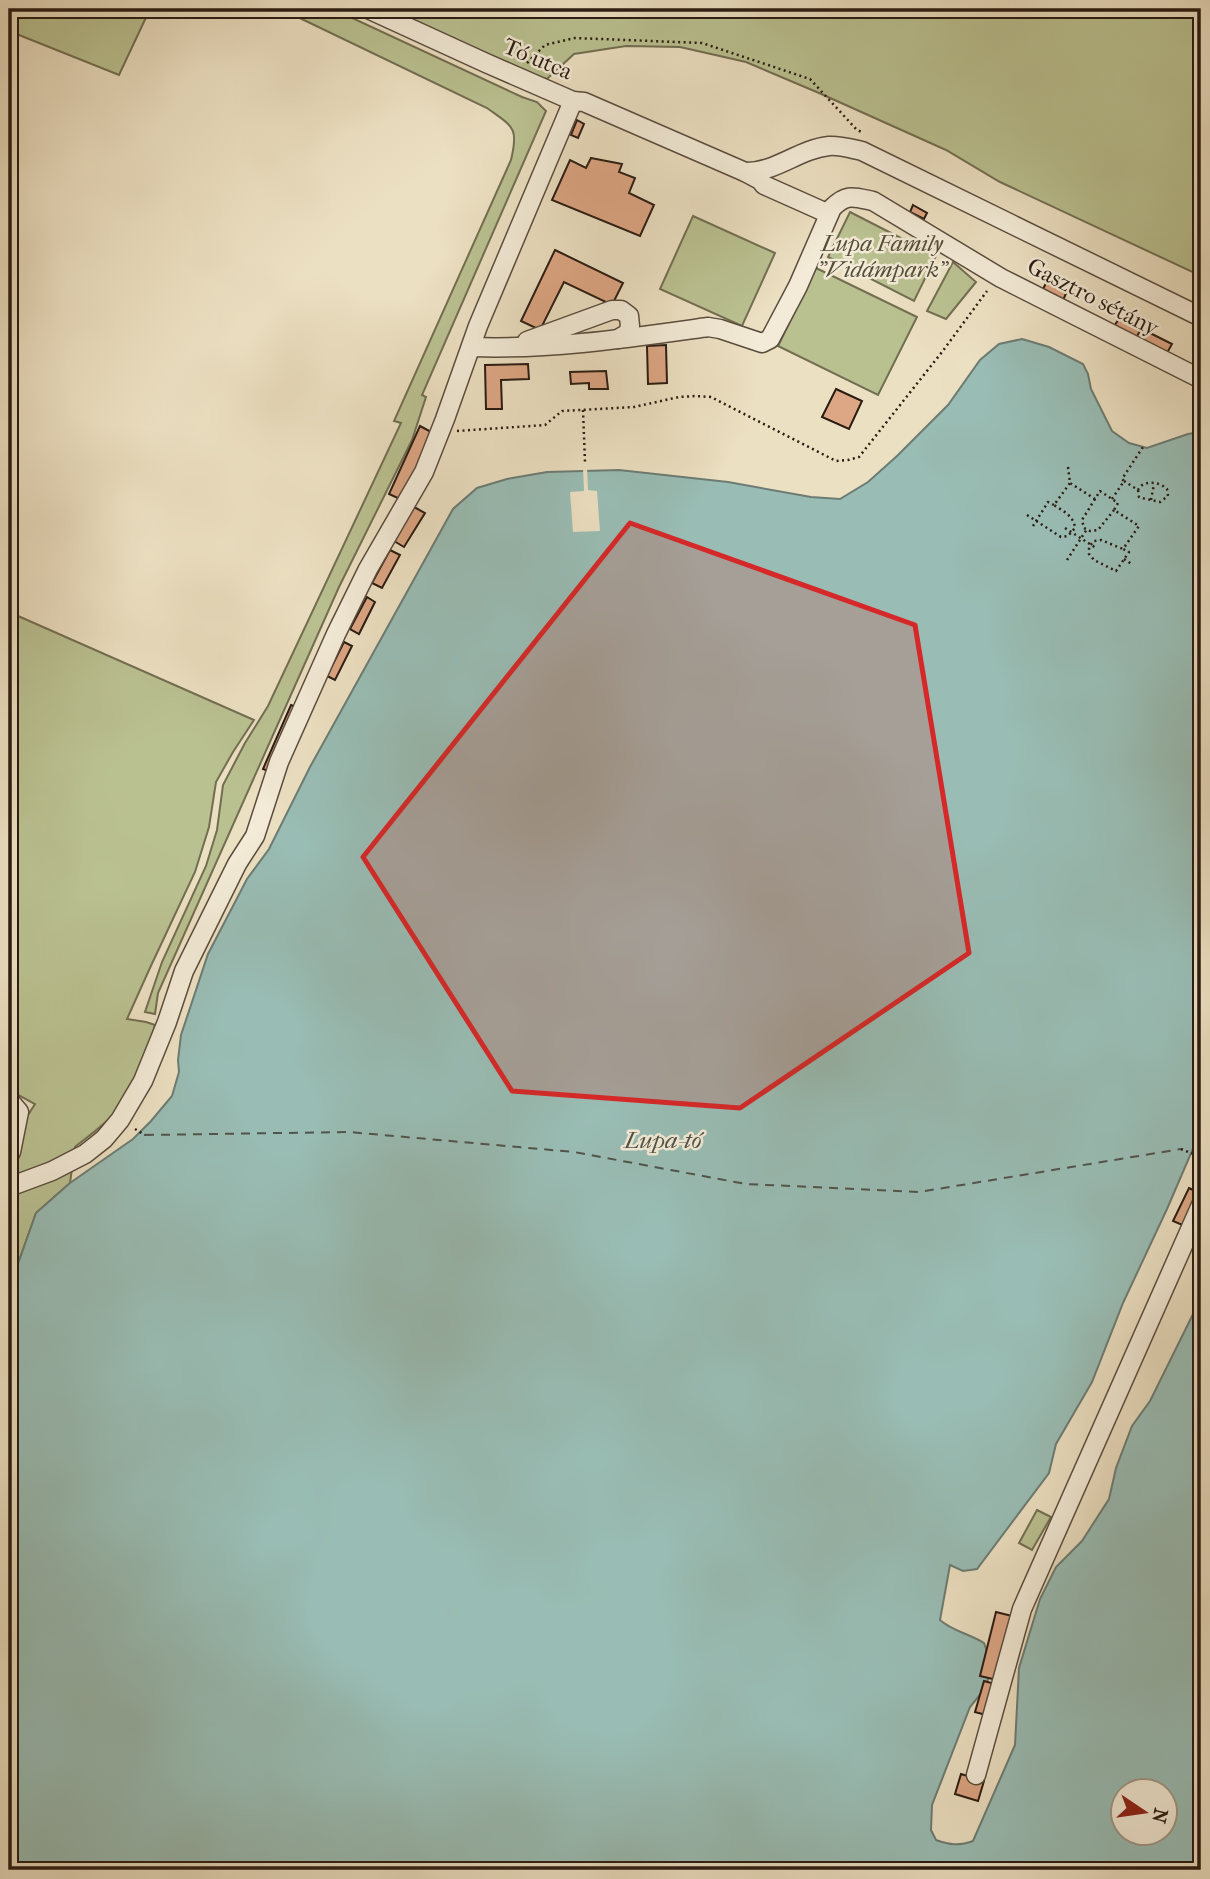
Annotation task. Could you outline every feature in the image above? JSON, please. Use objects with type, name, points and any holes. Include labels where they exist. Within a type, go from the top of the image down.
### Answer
[{"type":"street","name":"Tó utca","points":[[368,9],[573,101],[584,102],[744,172],[764,185],[829,214]]},
{"type":"street","points":[[9,1187],[52,1171],[85,1154],[104,1139],[120,1120],[143,1081],[184,971],[237,864],[255,836],[279,762],[303,706],[368,569],[424,472],[471,347],[573,101]]},
{"type":"street","points":[[744,172],[754,173],[808,151],[831,145],[862,151],[1201,317]]},
{"type":"street","name":"Gasztro sétány","points":[[829,214],[841,200],[852,196],[873,201],[1001,278],[1201,379]]},
{"type":"street","points":[[471,347],[508,348],[618,339],[708,327],[762,343],[770,339],[798,286],[829,214]]},
{"type":"street","points":[[508,348],[612,310],[621,310],[629,316],[628,333],[618,339]]},
{"type":"street","points":[[9,1100],[19,1112],[11,1152]]},
{"type":"street","points":[[976,1776],[1022,1609],[1201,1205]]},
{"type":"path","points":[[514,75],[545,46],[575,38],[702,43],[810,79],[857,130]]},
{"type":"path","points":[[440,432],[545,425],[562,411],[634,407],[679,397],[711,397],[836,461],[859,457],[989,288],[1001,278]]},
{"type":"path","points":[[583,410],[585,462]]},
{"type":"path","points":[[1112,499],[1143,447]]},
{"type":"path","points":[[1054,505],[1069,483],[1068,467]]},
{"type":"path","points":[[1124,481],[1138,489]]},
{"type":"path","points":[[1069,483],[1095,499]]},
{"type":"path","points":[[1145,483],[1163,485],[1168,496],[1160,502],[1151,500],[1139,497],[1138,489],[1145,483]]},
{"type":"path","points":[[1151,500],[1154,484]]},
{"type":"path","points":[[1100,491],[1112,499],[1118,503],[1098,530],[1084,528],[1082,520],[1100,491]]},
{"type":"path","points":[[1027,515],[1036,521],[1061,537],[1068,536],[1075,528],[1069,515],[1048,502],[1036,521],[1033,526]]},
{"type":"path","points":[[1114,510],[1139,526],[1124,549]]},
{"type":"path","points":[[1065,528],[1096,548]]},
{"type":"path","points":[[1067,560],[1087,529]]},
{"type":"path","points":[[1101,540],[1129,552],[1116,571],[1094,560],[1089,554],[1091,545],[1094,541],[1101,540]]},
{"type":"path","points":[[1124,559],[1133,565]]},
{"type":"path","points":[[1181,1149],[1201,1157]]},
{"type":"highlighted area","points":[[630,523],[915,625],[969,953],[740,1108],[512,1091],[363,857]]},
{"type":"green space","points":[[9,9],[150,9],[119,75],[9,31]]},
{"type":"green space","points":[[281,9],[333,9],[537,102],[546,111],[422,395],[426,397],[412,440],[339,587],[158,993],[155,1014],[145,1012],[162,962],[206,866],[217,830],[223,785],[268,706],[401,423],[394,421],[511,160],[513,149],[512,129],[487,108]]},
{"type":"green space","points":[[386,9],[1201,9],[1201,276],[1000,182],[946,150],[746,62],[680,47],[626,46],[574,54],[547,79]]},
{"type":"green space","name":"Lupa Family \"Vidámpark\"","points":[[850,212],[936,256],[914,301],[828,257]]},
{"type":"green space","points":[[693,216],[775,253],[742,326],[660,289]]},
{"type":"green space","points":[[953,262],[976,282],[946,319],[927,311]]},
{"type":"green space","points":[[816,268],[917,317],[878,395],[778,346]]},
{"type":"green space","points":[[9,612],[254,720],[216,782],[209,827],[195,872],[127,1019],[155,1025],[143,1059],[132,1084],[113,1115],[75,1147],[70,1183],[36,1213],[14,1275],[9,1281],[9,1176],[21,1144],[24,1121],[35,1104],[9,1090]]},
{"type":"green space","points":[[1037,1510],[1051,1517],[1032,1550],[1019,1543]]},
{"type":"water","name":"Lupa-tó","points":[[1022,339],[1049,347],[1083,364],[1091,389],[1112,431],[1129,443],[1147,448],[1201,432],[1201,1130],[1123,1303],[1092,1382],[1056,1444],[1049,1473],[977,1569],[963,1571],[950,1565],[940,1620],[984,1643],[990,1660],[989,1677],[983,1691],[970,1707],[932,1805],[931,1830],[936,1840],[946,1843],[973,1841],[1015,1745],[1019,1668],[1040,1599],[1056,1567],[1082,1541],[1109,1499],[1116,1468],[1132,1426],[1150,1401],[1201,1298],[1201,1870],[9,1870],[9,1281],[14,1275],[36,1213],[70,1183],[133,1139],[172,1096],[179,1072],[181,1035],[208,954],[247,879],[269,849],[310,767],[453,509],[477,488],[507,479],[547,472],[619,470],[728,482],[811,497],[840,499],[868,482],[897,456],[948,405],[980,360],[999,344]]},
{"type":"pier","points":[[587,467],[588,490],[597,491],[600,531],[573,532],[570,492],[584,491],[583,468]]},
{"type":"building","points":[[577,120],[584,124],[578,138],[571,135]]},
{"type":"building","points":[[591,158],[622,164],[619,172],[635,178],[629,193],[654,205],[640,236],[552,200],[570,160],[586,168]]},
{"type":"building","points":[[913,205],[927,213],[924,219],[910,212]]},
{"type":"building","points":[[555,250],[623,283],[612,305],[564,282],[540,330],[521,321]]},
{"type":"building","points":[[1047,281],[1067,291],[1062,303],[1041,293]]},
{"type":"building","points":[[1120,317],[1141,329],[1135,340],[1113,328]]},
{"type":"building","points":[[1146,331],[1172,344],[1167,353],[1142,339]]},
{"type":"building","points":[[666,345],[667,383],[648,384],[647,346]]},
{"type":"building","points":[[528,364],[529,379],[501,380],[502,409],[486,409],[485,365]]},
{"type":"building","points":[[606,371],[608,389],[589,389],[589,383],[571,384],[570,372]]},
{"type":"building","points":[[836,389],[862,401],[849,429],[822,417]]},
{"type":"building","points":[[420,426],[433,433],[402,500],[389,494]]},
{"type":"building","points":[[414,507],[425,513],[404,547],[394,541]]},
{"type":"building","points":[[390,550],[400,555],[382,588],[372,583]]},
{"type":"building","points":[[367,597],[375,602],[359,634],[350,629]]},
{"type":"building","points":[[344,642],[352,646],[335,680],[327,676]]},
{"type":"building","points":[[291,705],[297,708],[270,772],[263,769]]},
{"type":"building","points":[[1189,1188],[1201,1194],[1201,1197],[1187,1227],[1173,1221]]},
{"type":"building","points":[[996,1612],[1012,1616],[997,1680],[980,1676]]},
{"type":"building","points":[[984,1681],[995,1684],[986,1715],[975,1712]]},
{"type":"building","points":[[961,1774],[984,1781],[978,1801],[955,1794]]},
{"type":"ferry route","points":[[145,1135],[349,1132],[574,1152],[746,1184],[919,1192],[1181,1149]]}]
